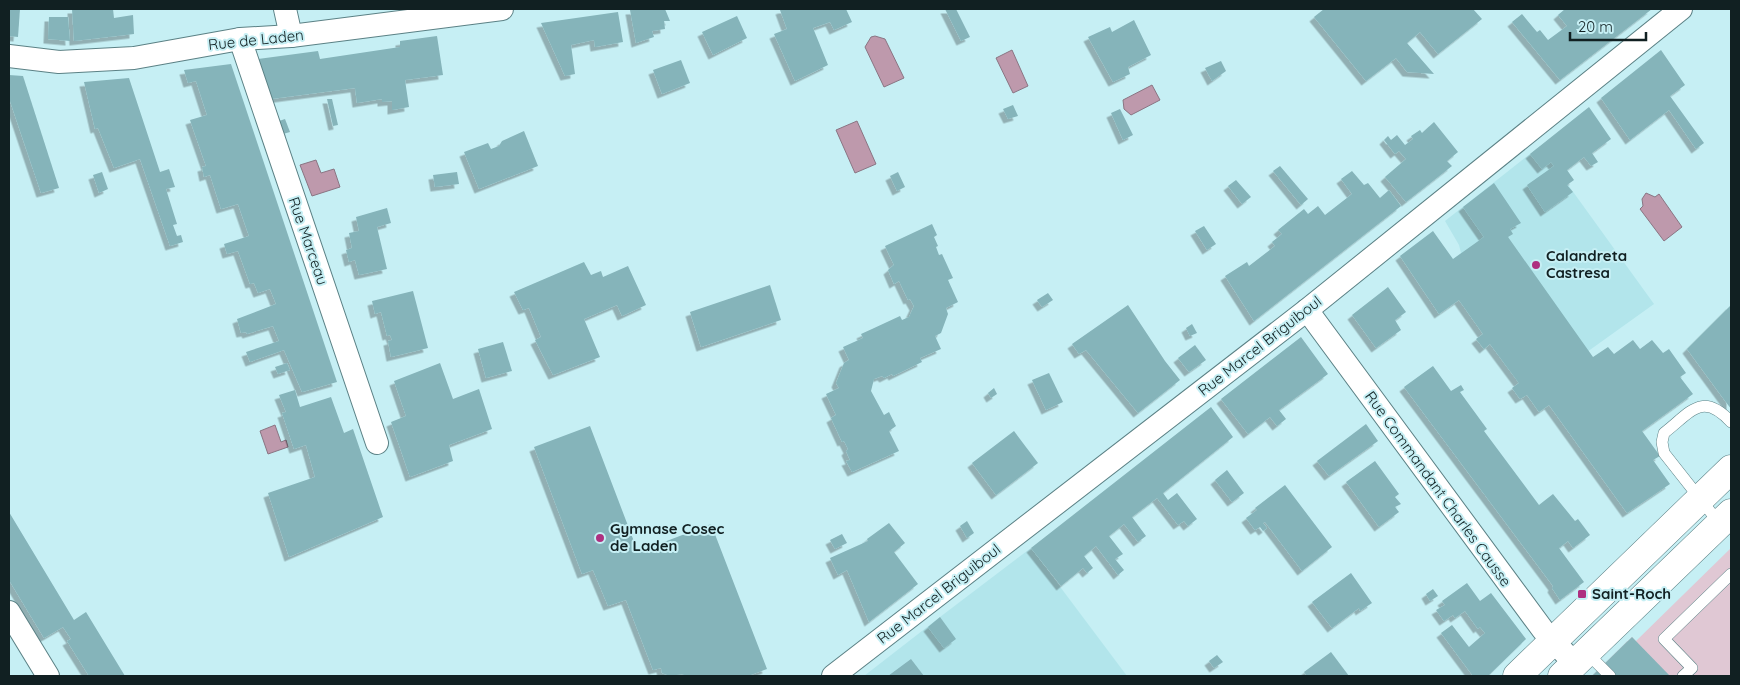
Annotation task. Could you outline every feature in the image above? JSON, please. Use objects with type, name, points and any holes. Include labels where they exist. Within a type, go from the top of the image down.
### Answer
[{"type":"main road","points":[[1517,676],[1731,468]]},
{"type":"main road","points":[[1575,664],[1725,518]]},
{"type":"street","points":[[285,9],[291,36]]},
{"type":"street","name":"Rue de Laden","points":[[9,56],[58,62],[134,58],[240,39],[291,36],[502,9]]},
{"type":"street","name":"Rue Marcel Briguiboul","points":[[833,676],[1307,310],[1681,9]]},
{"type":"street","name":"Rue Marceau","points":[[240,39],[377,443]]},
{"type":"street","name":"Rue Commandant Charles Causse","points":[[1307,310],[1467,530],[1554,641],[1575,664]]},
{"type":"street","points":[[9,612],[48,676]]},
{"type":"lane","points":[[1725,518],[1699,500],[1664,453],[1662,442],[1664,433],[1697,408],[1709,405],[1719,409],[1731,422]]},
{"type":"lane","points":[[1683,676],[1692,668],[1664,639],[1731,574]]},
{"type":"lane","points":[[1575,664],[1610,676]]},
{"type":"shaded area","points":[[875,36],[885,39],[904,78],[884,87],[865,47],[871,37]]},
{"type":"shaded area","points":[[1012,50],[1028,86],[1013,93],[996,58]]},
{"type":"shaded area","points":[[1152,85],[1160,100],[1131,115],[1124,109],[1123,100]]},
{"type":"shaded area","points":[[857,121],[876,164],[855,173],[836,130]]},
{"type":"shaded area","name":"Calandreta Castresa","points":[[1540,146],[1654,304],[1527,395],[1438,271],[1461,253],[1459,245],[1445,221]]},
{"type":"shaded area","points":[[316,160],[321,173],[334,169],[340,187],[312,196],[300,165]]},
{"type":"shaded area","points":[[1646,193],[1655,197],[1659,194],[1682,227],[1664,241],[1640,209],[1643,206],[1642,199]]},
{"type":"shaded area","points":[[275,425],[281,442],[286,440],[288,447],[268,454],[260,431]]},
{"type":"shaded area","points":[[1031,548],[1127,676],[864,676],[940,617]]},
{"type":"shaded area","points":[[1731,548],[1731,676],[1592,676],[1632,637],[1636,641]]},
{"type":"building","points":[[9,9],[20,9],[18,37],[9,36]]},
{"type":"building","points":[[72,9],[113,9],[114,18],[133,15],[134,34],[74,41]]},
{"type":"building","points":[[665,9],[670,21],[664,21],[665,29],[652,31],[654,37],[636,43],[630,10]]},
{"type":"building","points":[[846,9],[852,22],[834,30],[830,22],[813,28],[828,65],[795,81],[774,34],[787,29],[780,10]]},
{"type":"building","points":[[945,9],[956,9],[970,37],[961,41]]},
{"type":"building","points":[[1324,9],[1473,9],[1482,19],[1438,54],[1420,32],[1407,43],[1434,74],[1407,72],[1396,58],[1366,81],[1314,17]]},
{"type":"building","points":[[1565,9],[1652,9],[1560,80],[1512,22],[1522,14],[1537,32],[1540,30],[1548,40],[1567,26],[1558,15]]},
{"type":"building","points":[[618,12],[623,42],[595,47],[594,40],[571,45],[575,74],[565,76],[541,23]]},
{"type":"building","points":[[737,16],[747,38],[713,55],[702,32]]},
{"type":"building","points":[[49,17],[68,17],[70,41],[48,39]]},
{"type":"building","points":[[1134,20],[1151,55],[1128,67],[1130,74],[1113,82],[1088,37],[1110,27],[1112,32]]},
{"type":"building","points":[[437,36],[443,75],[405,80],[409,107],[392,110],[392,101],[382,102],[382,99],[357,103],[355,88],[271,99],[258,59],[318,51],[320,59],[400,47],[400,41]]},
{"type":"building","points":[[1661,50],[1685,85],[1670,96],[1704,143],[1696,149],[1669,110],[1630,140],[1601,98]]},
{"type":"building","points":[[681,60],[690,83],[662,94],[653,70]]},
{"type":"building","points":[[1221,61],[1226,71],[1212,81],[1205,68]]},
{"type":"building","points":[[231,64],[337,382],[302,392],[284,350],[250,362],[246,352],[279,341],[273,326],[247,334],[246,332],[241,333],[237,319],[276,304],[270,289],[258,293],[254,283],[250,284],[238,251],[227,254],[224,244],[249,236],[238,204],[221,209],[210,175],[204,177],[202,167],[206,166],[190,120],[207,115],[196,81],[188,83],[184,70]]},
{"type":"building","points":[[9,75],[23,76],[59,188],[41,193],[9,98]]},
{"type":"building","points":[[129,78],[160,172],[169,169],[175,187],[166,189],[177,224],[173,225],[177,236],[181,235],[183,242],[170,246],[140,159],[114,168],[98,128],[95,129],[84,82]]},
{"type":"building","points":[[327,99],[332,99],[338,125],[333,126]]},
{"type":"building","points":[[1013,105],[1018,116],[1008,119],[1003,109]]},
{"type":"building","points":[[1589,107],[1611,139],[1592,153],[1598,162],[1591,166],[1584,157],[1567,170],[1574,180],[1567,185],[1573,192],[1545,212],[1527,185],[1554,166],[1551,162],[1542,169],[1530,154]]},
{"type":"building","points":[[1120,109],[1133,135],[1123,140],[1111,113]]},
{"type":"building","points":[[285,119],[290,132],[283,134],[279,121]]},
{"type":"building","points":[[1434,122],[1458,152],[1447,161],[1452,166],[1406,202],[1385,177],[1406,159],[1399,151],[1395,154],[1384,140],[1388,136],[1391,140],[1397,135],[1405,145],[1413,139],[1411,136],[1420,130],[1422,133]]},
{"type":"building","points":[[524,131],[538,166],[479,189],[464,152],[488,143],[491,149],[499,146],[502,141]]},
{"type":"building","points":[[1280,166],[1308,199],[1301,205],[1273,171]]},
{"type":"building","points":[[1352,171],[1364,185],[1368,183],[1380,198],[1389,190],[1401,206],[1254,321],[1225,276],[1247,262],[1249,266],[1275,246],[1272,242],[1282,234],[1278,230],[1304,209],[1308,214],[1318,206],[1325,215],[1352,194],[1341,179]]},
{"type":"building","points":[[102,172],[108,189],[99,193],[93,175]]},
{"type":"building","points":[[457,172],[459,184],[435,187],[433,175]]},
{"type":"building","points":[[898,172],[905,187],[897,191],[890,176]]},
{"type":"building","points":[[1236,180],[1251,197],[1242,204],[1228,186]]},
{"type":"building","points":[[1494,183],[1521,223],[1510,229],[1513,234],[1508,237],[1593,357],[1608,347],[1614,354],[1633,340],[1640,349],[1652,340],[1663,353],[1669,349],[1686,373],[1680,377],[1693,394],[1642,431],[1660,456],[1653,460],[1670,484],[1627,513],[1549,405],[1539,412],[1527,395],[1520,399],[1512,388],[1519,383],[1490,344],[1484,349],[1476,339],[1483,334],[1459,300],[1439,314],[1400,256],[1433,231],[1453,259],[1484,237],[1463,207]]},
{"type":"building","points":[[387,208],[391,223],[377,227],[387,269],[359,275],[355,260],[349,262],[346,250],[352,248],[349,233],[359,231],[356,217]]},
{"type":"building","points":[[932,224],[937,235],[934,237],[938,246],[936,247],[939,255],[942,254],[953,278],[948,280],[958,302],[946,308],[948,314],[941,333],[935,336],[941,349],[920,358],[922,362],[893,376],[892,374],[884,378],[882,376],[874,379],[871,391],[884,415],[889,412],[896,426],[889,431],[899,451],[852,472],[846,461],[850,460],[846,451],[848,449],[844,441],[842,442],[831,418],[836,415],[826,394],[839,388],[836,383],[844,363],[849,360],[843,347],[863,338],[861,334],[900,316],[902,320],[909,317],[914,306],[910,299],[908,300],[899,281],[894,284],[888,270],[894,265],[885,246]]},
{"type":"building","points":[[1204,226],[1216,244],[1207,250],[1195,231]]},
{"type":"building","points":[[584,262],[591,275],[601,271],[603,277],[628,266],[646,305],[622,316],[617,305],[584,319],[600,357],[553,375],[535,340],[541,337],[529,308],[523,310],[514,292]]},
{"type":"building","points":[[770,285],[781,320],[701,347],[690,312]]},
{"type":"building","points":[[1388,287],[1406,312],[1395,320],[1401,330],[1376,348],[1352,315]]},
{"type":"building","points":[[413,291],[428,348],[391,357],[388,341],[392,340],[390,335],[387,336],[381,312],[375,314],[372,301]]},
{"type":"building","points":[[1048,293],[1053,300],[1042,307],[1037,300]]},
{"type":"building","points":[[1128,305],[1165,361],[1180,380],[1138,413],[1086,350],[1079,354],[1072,344]]},
{"type":"building","points":[[1731,305],[1731,409],[1687,349]]},
{"type":"building","points":[[1192,324],[1197,333],[1190,336],[1186,328]]},
{"type":"building","points":[[1301,337],[1328,374],[1279,410],[1286,419],[1277,426],[1270,417],[1248,434],[1221,399]]},
{"type":"building","points":[[503,342],[512,371],[486,378],[478,349]]},
{"type":"building","points":[[1195,345],[1206,360],[1189,372],[1178,358]]},
{"type":"building","points":[[287,363],[290,370],[278,374],[275,367]]},
{"type":"building","points":[[440,363],[453,399],[479,389],[492,429],[449,445],[453,461],[410,477],[391,422],[406,416],[394,381]]},
{"type":"building","points":[[1433,366],[1451,391],[1461,385],[1464,390],[1460,392],[1487,429],[1484,431],[1539,505],[1553,494],[1575,521],[1578,519],[1590,535],[1573,548],[1568,541],[1559,548],[1584,582],[1560,600],[1552,588],[1553,586],[1404,387]]},
{"type":"building","points":[[1049,373],[1063,402],[1046,410],[1032,380]]},
{"type":"building","points":[[994,388],[997,394],[991,398],[988,393]]},
{"type":"building","points":[[295,390],[300,407],[331,397],[344,433],[353,429],[383,517],[289,557],[268,493],[315,477],[306,445],[294,449],[282,413],[286,412],[279,395]]},
{"type":"building","points":[[1211,407],[1233,437],[1163,493],[1168,500],[1177,493],[1197,519],[1188,526],[1184,521],[1178,525],[1157,498],[1132,517],[1146,536],[1138,542],[1124,524],[1109,536],[1123,554],[1115,559],[1124,570],[1118,575],[1096,546],[1084,556],[1093,568],[1087,573],[1083,568],[1061,586],[1031,548]]},
{"type":"building","points":[[1366,424],[1378,441],[1329,476],[1317,461]]},
{"type":"building","name":"Gymnase Cosec de Laden","points":[[590,426],[638,552],[711,524],[767,669],[748,676],[684,676],[683,674],[670,676],[662,673],[661,668],[653,670],[626,600],[608,606],[593,570],[582,574],[534,447]]},
{"type":"building","points":[[1014,431],[1038,463],[996,495],[972,463]]},
{"type":"building","points":[[1375,461],[1399,494],[1395,497],[1401,504],[1395,507],[1399,512],[1379,527],[1346,482]]},
{"type":"building","points":[[1227,470],[1244,493],[1232,502],[1215,480]]},
{"type":"building","points":[[1285,485],[1332,547],[1302,571],[1265,522],[1263,523],[1267,528],[1263,531],[1260,527],[1255,530],[1246,518],[1257,510],[1255,508]]},
{"type":"building","points":[[9,512],[74,620],[86,612],[125,676],[89,676],[67,641],[71,639],[63,627],[44,638],[9,580]]},
{"type":"building","points":[[967,521],[974,533],[967,538],[960,526]]},
{"type":"building","points":[[889,523],[905,543],[894,552],[918,584],[869,622],[847,570],[838,575],[830,558],[868,541],[867,539]]},
{"type":"building","points":[[842,534],[847,543],[835,549],[830,540]]},
{"type":"building","points":[[1351,573],[1372,603],[1360,611],[1359,608],[1332,628],[1312,602]]},
{"type":"building","points":[[1467,583],[1480,601],[1491,593],[1526,639],[1488,676],[1473,676],[1441,633],[1452,625],[1469,647],[1485,633],[1480,627],[1478,629],[1465,611],[1455,618],[1453,615],[1444,621],[1436,610],[1445,605],[1442,601]]},
{"type":"building","points":[[1433,589],[1438,596],[1430,601],[1426,594]]},
{"type":"building","points":[[940,617],[956,639],[944,648],[928,627]]},
{"type":"building","points":[[1632,637],[1670,676],[1592,676]]},
{"type":"building","points":[[1331,652],[1349,676],[1307,676],[1304,672]]},
{"type":"building","points":[[1217,655],[1223,662],[1214,668],[1209,661]]},
{"type":"building","points":[[911,659],[924,676],[888,676]]},
{"type":"place","name":"Calandreta Castresa","points":[[1536,265]]},
{"type":"place","name":"Gymnase Cosec de Laden","points":[[600,538]]},
{"type":"place","name":"Saint-Roch","points":[[1582,594]]}]
